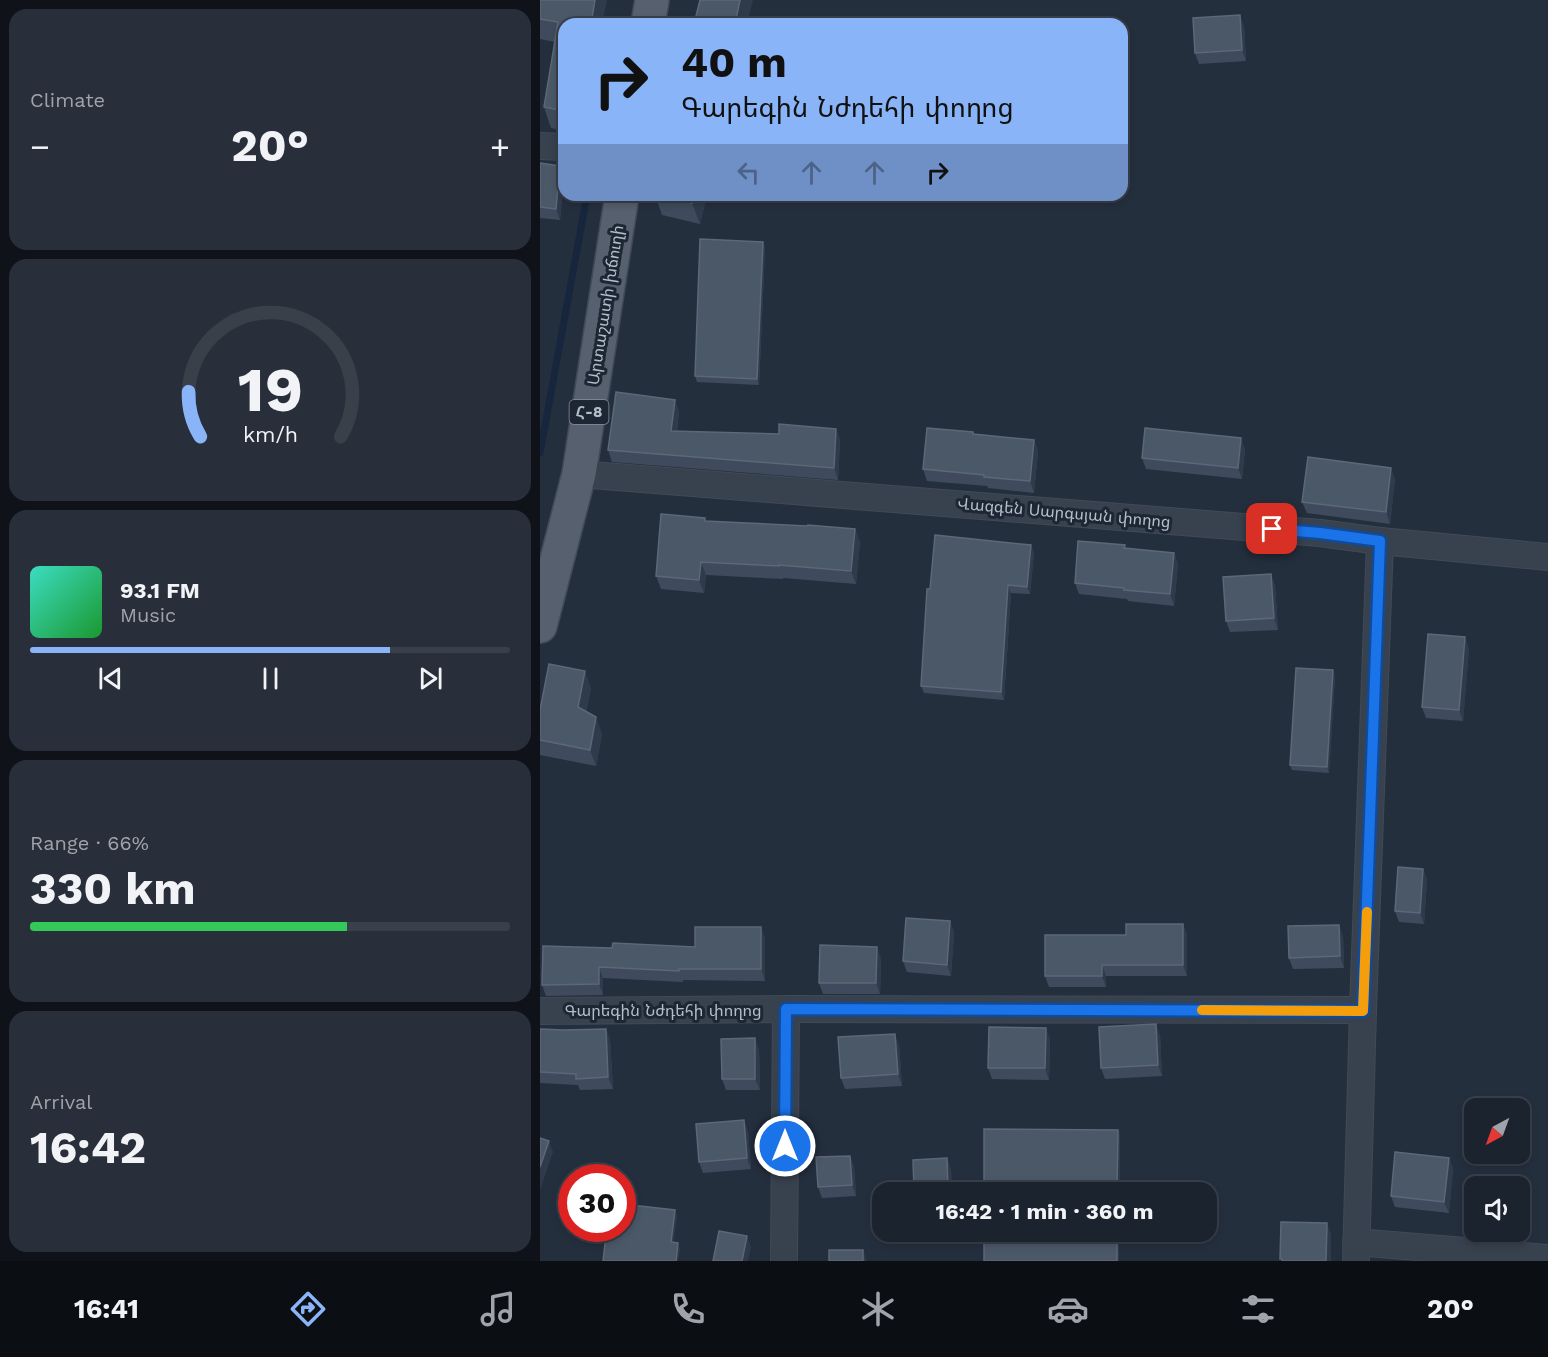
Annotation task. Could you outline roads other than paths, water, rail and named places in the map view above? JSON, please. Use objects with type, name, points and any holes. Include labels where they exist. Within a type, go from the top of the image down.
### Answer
[{"type":"main road","points":[[649,18],[652,0]]},
{"type":"main road","name":"Արտաշատի խճուղի","points":[[540,626],[579,474],[621,201]]},
{"type":"street","points":[[540,146],[558,147]]},
{"type":"street","name":"Վազգեն Սարգսյան փողոց","points":[[579,474],[1320,533],[1548,557]]},
{"type":"street","points":[[1380,541],[1356,1252],[1548,1258]]},
{"type":"street","points":[[784,1261],[786,1009]]},
{"type":"street","name":"Գարեգին Նժդեհի փողոց","points":[[540,1011],[786,1009],[1363,1011]]},
{"type":"waterway","points":[[540,453],[586,201]]}]
